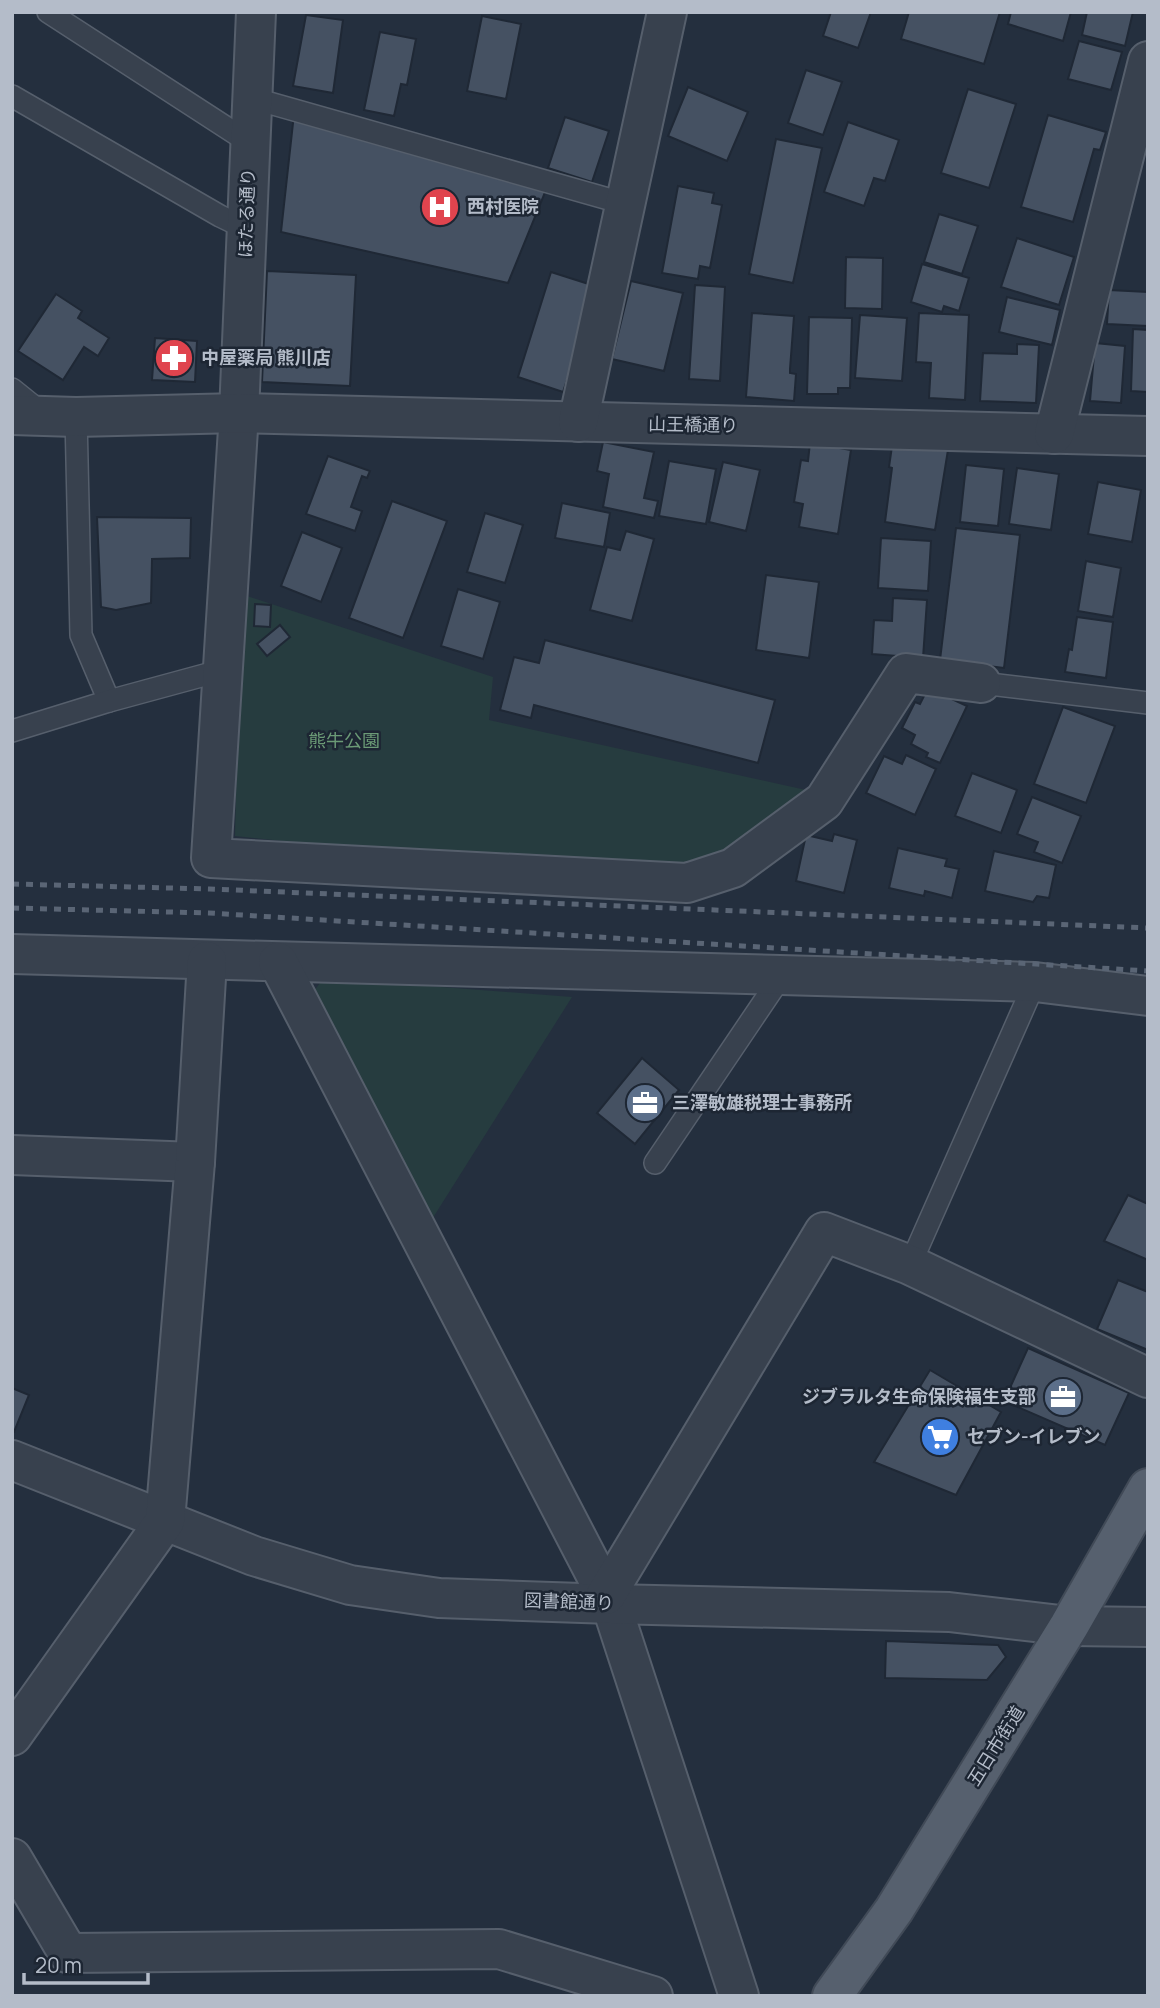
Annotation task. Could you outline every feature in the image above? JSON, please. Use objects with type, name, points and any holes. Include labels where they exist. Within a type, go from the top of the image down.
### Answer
[{"type":"main road","name":"五日市街道","points":[[832,1996],[894,1910],[1069,1626],[1148,1488]]},
{"type":"street","name":"ほたる通り","points":[[256,12],[239,413],[211,858],[687,883],[733,868],[824,801],[906,673],[981,683]]},
{"type":"street","points":[[579,422],[667,12]]},
{"type":"street","points":[[1054,434],[1148,61]]},
{"type":"street","name":"山王橋通り","points":[[44,416],[239,413],[1148,436]]},
{"type":"street","points":[[12,954],[1035,982],[1148,996]]},
{"type":"street","points":[[12,1736],[165,1521],[195,1162],[207,961]]},
{"type":"street","points":[[278,962],[608,1600],[739,1996]]},
{"type":"street","points":[[12,1155],[195,1162]]},
{"type":"street","points":[[608,1600],[824,1232],[910,1265],[1148,1378]]},
{"type":"street","name":"図書館通り","points":[[12,1460],[254,1556],[350,1585],[439,1598],[608,1600],[949,1612],[1069,1626],[1148,1627]]},
{"type":"street","points":[[12,1858],[68,1953],[499,1949],[653,1996]]},
{"type":"lane","points":[[48,12],[250,144]]},
{"type":"lane","points":[[12,96],[247,229]]},
{"type":"lane","points":[[253,98],[626,204]]},
{"type":"lane","points":[[12,389],[44,416],[81,635],[109,701]]},
{"type":"lane","points":[[12,731],[223,670]]},
{"type":"lane","points":[[981,683],[1148,703]]},
{"type":"lane","points":[[655,1163],[782,975]]},
{"type":"lane","points":[[910,1265],[1035,982]]},
{"type":"green space","name":"熊牛公園","points":[[241,594],[493,677],[489,720],[806,790],[747,869],[687,883],[235,836]]},
{"type":"green space","points":[[324,978],[572,997],[429,1224],[310,996]]},
{"type":"building","points":[[831,12],[871,12],[858,48],[823,36]]},
{"type":"building","points":[[909,12],[1000,12],[984,64],[901,39]]},
{"type":"building","points":[[1011,12],[1071,12],[1063,41],[1008,24]]},
{"type":"building","points":[[1087,12],[1133,12],[1125,46],[1082,35]]},
{"type":"building","points":[[306,15],[343,20],[333,93],[293,86]]},
{"type":"building","points":[[482,16],[521,24],[506,99],[467,91]]},
{"type":"building","points":[[380,32],[416,39],[407,85],[401,84],[394,116],[364,110]]},
{"type":"building","points":[[1079,41],[1122,52],[1111,90],[1068,79]]},
{"type":"building","points":[[806,70],[842,82],[823,135],[788,123]]},
{"type":"building","points":[[688,87],[748,112],[727,161],[668,136]]},
{"type":"building","points":[[968,89],[1016,104],[989,188],[941,173]]},
{"type":"building","points":[[294,114],[546,190],[508,283],[281,232]]},
{"type":"building","points":[[1048,115],[1106,132],[1100,150],[1094,149],[1073,222],[1021,207]]},
{"type":"building","points":[[565,117],[609,131],[592,182],[548,168]]},
{"type":"building","points":[[848,122],[899,140],[885,181],[874,178],[864,206],[824,192]]},
{"type":"building","points":[[776,139],[822,148],[793,283],[749,274]]},
{"type":"building","points":[[678,186],[714,193],[712,203],[722,205],[710,268],[700,266],[698,279],[662,273]]},
{"type":"building","points":[[939,214],[978,226],[962,274],[924,262]]},
{"type":"building","points":[[1017,238],[1074,257],[1059,305],[1001,287]]},
{"type":"building","points":[[846,257],[883,258],[882,309],[845,308]]},
{"type":"building","points":[[922,264],[969,278],[959,311],[944,306],[942,312],[911,302]]},
{"type":"building","points":[[267,271],[356,275],[350,386],[262,382]]},
{"type":"building","points":[[551,272],[598,287],[563,392],[518,377]]},
{"type":"building","points":[[631,281],[683,293],[664,371],[612,359]]},
{"type":"building","points":[[695,285],[725,287],[720,381],[689,379]]},
{"type":"building","points":[[1109,290],[1148,292],[1148,326],[1107,324]]},
{"type":"building","points":[[56,294],[82,311],[78,318],[109,338],[98,356],[84,347],[63,380],[18,351]]},
{"type":"building","points":[[1007,297],[1060,310],[1052,345],[999,332]]},
{"type":"building","points":[[752,313],[794,316],[790,373],[796,374],[794,401],[746,397]]},
{"type":"building","points":[[919,313],[969,315],[965,400],[929,398],[931,363],[916,362]]},
{"type":"building","points":[[860,315],[907,318],[902,381],[855,378]]},
{"type":"building","points":[[809,317],[852,318],[850,388],[838,388],[838,394],[807,394]]},
{"type":"building","points":[[1133,329],[1148,330],[1148,392],[1131,391]]},
{"type":"building","points":[[155,338],[197,341],[195,382],[152,380]]},
{"type":"building","points":[[1095,343],[1125,346],[1121,403],[1090,401]]},
{"type":"building","points":[[1017,344],[1039,345],[1036,403],[980,401],[983,353],[1017,354]]},
{"type":"building","points":[[603,442],[654,452],[644,498],[658,501],[654,518],[603,507],[609,474],[597,471]]},
{"type":"building","points":[[810,443],[851,450],[838,534],[799,527],[803,504],[794,502],[801,460],[808,461]]},
{"type":"building","points":[[892,446],[948,450],[935,530],[885,522]]},
{"type":"building","points":[[328,456],[370,471],[367,478],[362,476],[351,507],[362,511],[355,531],[306,514]]},
{"type":"building","points":[[669,461],[716,469],[706,524],[659,516]]},
{"type":"building","points":[[723,462],[760,470],[746,531],[709,522]]},
{"type":"building","points":[[966,465],[1004,469],[998,526],[960,522]]},
{"type":"building","points":[[1017,468],[1059,474],[1051,530],[1009,524]]},
{"type":"building","points":[[1098,482],[1141,490],[1132,542],[1088,534]]},
{"type":"building","points":[[392,501],[447,521],[403,638],[349,618]]},
{"type":"building","points":[[562,503],[610,513],[604,547],[555,538]]},
{"type":"building","points":[[485,513],[523,525],[505,583],[467,572]]},
{"type":"building","points":[[97,517],[191,518],[190,558],[152,559],[151,603],[116,610],[101,607]]},
{"type":"building","points":[[956,528],[1020,535],[1004,668],[940,660]]},
{"type":"building","points":[[626,531],[654,539],[632,621],[590,610],[607,547],[620,550]]},
{"type":"building","points":[[302,532],[342,548],[321,602],[281,586]]},
{"type":"building","points":[[881,538],[931,541],[928,591],[878,588]]},
{"type":"building","points":[[1086,561],[1121,568],[1113,617],[1078,611]]},
{"type":"building","points":[[766,575],[819,582],[809,658],[756,650]]},
{"type":"building","points":[[458,589],[500,602],[483,659],[441,646]]},
{"type":"building","points":[[893,598],[927,600],[923,658],[872,654],[874,620],[892,621]]},
{"type":"building","points":[[255,604],[271,605],[270,627],[254,626]]},
{"type":"building","points":[[1077,617],[1113,622],[1106,678],[1065,672],[1069,649],[1072,650]]},
{"type":"building","points":[[280,625],[290,637],[267,656],[257,644]]},
{"type":"building","points":[[545,640],[775,700],[758,763],[534,705],[531,718],[500,710],[514,657],[539,663]]},
{"type":"building","points":[[928,688],[967,706],[940,763],[926,757],[928,753],[911,744],[915,735],[902,728],[915,702],[920,704]]},
{"type":"building","points":[[1063,707],[1115,726],[1086,803],[1034,784]]},
{"type":"building","points":[[906,755],[936,769],[915,815],[866,793],[884,756],[902,764]]},
{"type":"building","points":[[972,773],[1017,790],[1001,833],[955,816]]},
{"type":"building","points":[[1032,797],[1081,816],[1062,863],[1034,852],[1038,842],[1017,834]]},
{"type":"building","points":[[834,834],[857,840],[844,893],[796,881],[806,835],[832,841]]},
{"type":"building","points":[[898,848],[947,859],[945,866],[959,869],[952,898],[925,891],[924,896],[889,888]]},
{"type":"building","points":[[994,851],[1056,865],[1049,898],[1037,896],[1033,902],[985,891]]},
{"type":"building","points":[[642,1058],[679,1090],[635,1144],[597,1113]]},
{"type":"building","points":[[1128,1195],[1148,1204],[1148,1260],[1104,1241]]},
{"type":"building","points":[[1118,1280],[1148,1292],[1148,1350],[1097,1329]]},
{"type":"building","points":[[1028,1348],[1129,1393],[1105,1445],[1004,1401]]},
{"type":"building","points":[[930,1370],[1001,1412],[956,1495],[874,1462]]},
{"type":"building","points":[[12,1388],[29,1395],[14,1432],[12,1432]]},
{"type":"building","points":[[886,1641],[998,1645],[1006,1657],[987,1680],[885,1678]]},
{"type":"railway","points":[[12,884],[210,889],[1148,928]]},
{"type":"railway","points":[[12,908],[209,913],[1148,971]]},
{"type":"place","name":"西村医院","points":[[440,207]]},
{"type":"place","name":"中屋薬局 熊川店","points":[[174,358]]},
{"type":"place","name":"三澤敏雄税理士事務所","points":[[645,1103]]},
{"type":"place","name":"ジブラルタ生命保険福生支部","points":[[1063,1397]]},
{"type":"place","name":"セブン-イレブン","points":[[940,1437]]}]
